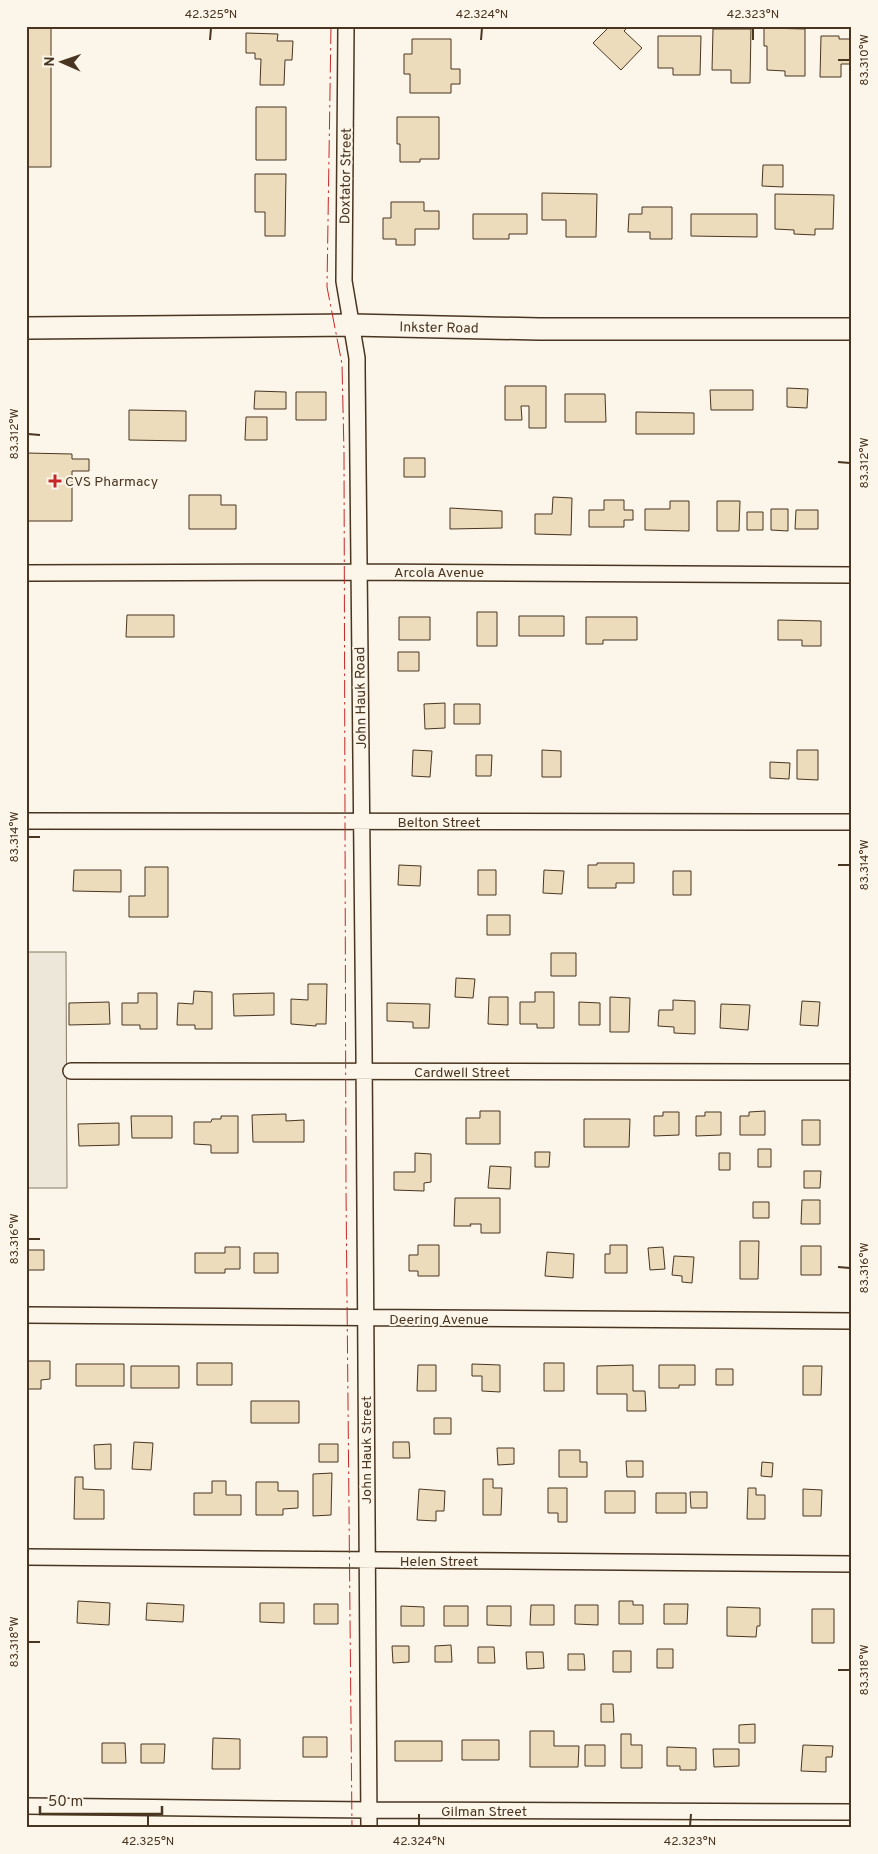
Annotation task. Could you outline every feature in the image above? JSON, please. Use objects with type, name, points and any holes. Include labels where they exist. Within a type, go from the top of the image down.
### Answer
[{"type":"main road","name":"Inkster Road","points":[[26,328],[352,326],[539,329],[852,329]]},
{"type":"street","name":"Doxtator Street","points":[[346,26],[344,281],[352,326]]},
{"type":"street","name":"John Hauk Road","points":[[352,326],[357,358],[364,1072]]},
{"type":"street","name":"Arcola Avenue","points":[[26,573],[358,572],[852,575]]},
{"type":"street","name":"Belton Street","points":[[26,821],[852,822]]},
{"type":"street","name":"Cardwell Street","points":[[71,1071],[852,1072]]},
{"type":"street","name":"John Hauk Street","points":[[364,1072],[369,1828]]},
{"type":"street","name":"Deering Avenue","points":[[26,1315],[852,1321]]},
{"type":"street","name":"Helen Street","points":[[26,1557],[852,1564]]},
{"type":"street","name":"Gilman Street","points":[[26,1806],[369,1810],[852,1812]]},
{"type":"shaded area","points":[[26,952],[66,952],[67,1188],[26,1188]]},
{"type":"building","points":[[26,26],[51,26],[51,167],[26,167]]},
{"type":"building","points":[[606,26],[629,26],[624,31],[642,48],[621,70],[593,43],[608,28]]},
{"type":"building","points":[[764,28],[805,29],[805,76],[785,76],[785,71],[767,70],[767,46],[764,46]]},
{"type":"building","points":[[713,29],[751,29],[750,83],[731,83],[731,70],[712,70]]},
{"type":"building","points":[[246,33],[278,34],[277,41],[293,41],[292,60],[285,60],[284,85],[260,85],[261,59],[255,59],[255,53],[246,53]]},
{"type":"building","points":[[658,36],[701,36],[700,75],[673,75],[673,68],[658,68]]},
{"type":"building","points":[[821,36],[839,36],[839,39],[852,39],[852,64],[841,64],[841,77],[820,77]]},
{"type":"building","points":[[412,39],[451,39],[451,69],[460,69],[460,84],[451,84],[451,93],[410,93],[410,74],[404,74],[404,54],[412,54]]},
{"type":"building","points":[[256,107],[286,107],[286,160],[256,160]]},
{"type":"building","points":[[397,117],[439,117],[439,159],[420,159],[420,162],[400,162],[400,144],[397,144]]},
{"type":"building","points":[[763,165],[783,165],[783,187],[762,186]]},
{"type":"building","points":[[255,174],[286,174],[285,236],[265,236],[265,212],[255,212]]},
{"type":"building","points":[[542,193],[597,194],[596,237],[566,237],[566,220],[542,220]]},
{"type":"building","points":[[775,194],[834,195],[833,229],[815,229],[815,235],[794,234],[794,230],[775,229]]},
{"type":"building","points":[[391,202],[424,202],[424,211],[439,211],[439,229],[415,229],[415,245],[396,245],[396,239],[383,239],[383,218],[391,218]]},
{"type":"building","points":[[642,207],[672,207],[672,239],[650,239],[650,232],[628,232],[629,214],[642,214]]},
{"type":"building","points":[[473,214],[527,214],[527,234],[509,234],[509,239],[473,239]]},
{"type":"building","points":[[691,214],[757,214],[757,237],[691,236]]},
{"type":"building","points":[[505,386],[546,386],[546,428],[529,428],[529,406],[521,406],[522,420],[505,420]]},
{"type":"building","points":[[787,388],[808,389],[807,408],[787,407]]},
{"type":"building","points":[[710,390],[753,390],[753,410],[711,410]]},
{"type":"building","points":[[255,391],[286,392],[286,409],[254,409]]},
{"type":"building","points":[[296,392],[326,392],[326,420],[296,420]]},
{"type":"building","points":[[565,394],[605,394],[606,422],[565,422]]},
{"type":"building","points":[[129,410],[186,411],[186,441],[129,440]]},
{"type":"building","points":[[636,412],[694,413],[694,434],[636,434]]},
{"type":"building","points":[[246,417],[267,417],[267,440],[245,440]]},
{"type":"building","name":"CVS Pharmacy","points":[[26,453],[72,454],[72,459],[89,459],[89,471],[72,471],[72,521],[26,521]]},
{"type":"building","points":[[404,458],[425,458],[425,477],[404,477]]},
{"type":"building","points":[[189,495],[221,495],[221,505],[236,505],[236,529],[189,529]]},
{"type":"building","points":[[553,497],[572,498],[571,535],[535,534],[535,514],[552,514]]},
{"type":"building","points":[[604,500],[624,500],[624,510],[633,510],[633,520],[624,520],[624,527],[589,527],[589,510],[604,510]]},
{"type":"building","points":[[670,501],[689,501],[689,531],[645,530],[645,509],[670,509]]},
{"type":"building","points":[[717,501],[740,501],[739,531],[717,531]]},
{"type":"building","points":[[450,508],[502,511],[502,528],[450,529]]},
{"type":"building","points":[[771,509],[788,509],[788,531],[771,530]]},
{"type":"building","points":[[796,510],[818,510],[818,529],[795,529]]},
{"type":"building","points":[[747,512],[763,512],[763,530],[747,530]]},
{"type":"building","points":[[477,612],[497,612],[497,646],[477,646]]},
{"type":"building","points":[[127,615],[174,615],[174,637],[126,637]]},
{"type":"building","points":[[519,616],[564,616],[564,636],[519,636]]},
{"type":"building","points":[[399,617],[430,617],[430,640],[399,640]]},
{"type":"building","points":[[586,617],[637,617],[637,640],[603,640],[603,644],[586,644]]},
{"type":"building","points":[[778,620],[821,621],[821,646],[802,646],[802,640],[778,640]]},
{"type":"building","points":[[398,652],[419,652],[419,671],[398,671]]},
{"type":"building","points":[[445,703],[445,728],[425,729],[424,704]]},
{"type":"building","points":[[454,704],[480,704],[480,724],[454,724]]},
{"type":"building","points":[[413,750],[432,751],[430,777],[412,776]]},
{"type":"building","points":[[542,750],[561,751],[561,777],[542,777]]},
{"type":"building","points":[[797,750],[818,750],[818,780],[797,779]]},
{"type":"building","points":[[476,755],[492,755],[491,776],[476,776]]},
{"type":"building","points":[[770,762],[790,763],[789,779],[770,778]]},
{"type":"building","points":[[597,863],[634,863],[634,883],[616,883],[616,888],[588,888],[588,865],[597,865]]},
{"type":"building","points":[[399,865],[421,866],[420,886],[398,885]]},
{"type":"building","points":[[145,867],[168,867],[168,917],[129,917],[129,896],[145,896]]},
{"type":"building","points":[[74,870],[121,870],[121,892],[73,891]]},
{"type":"building","points":[[478,870],[496,870],[496,895],[478,895]]},
{"type":"building","points":[[544,870],[564,871],[562,894],[543,893]]},
{"type":"building","points":[[673,871],[691,871],[691,895],[673,895]]},
{"type":"building","points":[[487,915],[510,915],[510,935],[487,935]]},
{"type":"building","points":[[551,953],[576,953],[576,976],[551,976]]},
{"type":"building","points":[[456,978],[475,979],[473,998],[455,997]]},
{"type":"building","points":[[308,984],[327,984],[326,1024],[316,1024],[316,1026],[291,1024],[291,999],[308,1000]]},
{"type":"building","points":[[194,991],[212,992],[212,1029],[195,1029],[195,1025],[177,1025],[178,1003],[193,1004]]},
{"type":"building","points":[[535,992],[554,992],[554,1028],[537,1028],[537,1024],[520,1024],[520,1002],[535,1002]]},
{"type":"building","points":[[138,993],[157,993],[157,1029],[140,1029],[140,1025],[122,1025],[122,1003],[138,1003]]},
{"type":"building","points":[[274,993],[274,1015],[234,1016],[233,994]]},
{"type":"building","points":[[489,997],[508,997],[508,1025],[488,1024]]},
{"type":"building","points":[[610,997],[630,998],[629,1032],[610,1032]]},
{"type":"building","points":[[673,1000],[695,1001],[695,1034],[674,1033],[674,1027],[658,1026],[659,1010],[673,1010]]},
{"type":"building","points":[[802,1001],[820,1002],[818,1026],[800,1025]]},
{"type":"building","points":[[109,1002],[110,1024],[69,1025],[69,1003]]},
{"type":"building","points":[[579,1002],[600,1003],[600,1025],[579,1025]]},
{"type":"building","points":[[387,1003],[430,1004],[429,1028],[413,1028],[413,1022],[387,1021]]},
{"type":"building","points":[[721,1004],[750,1005],[748,1030],[720,1028]]},
{"type":"building","points":[[480,1111],[500,1111],[500,1144],[466,1144],[466,1118],[480,1118]]},
{"type":"building","points":[[765,1111],[765,1135],[740,1135],[740,1116],[749,1116],[749,1112]]},
{"type":"building","points":[[663,1112],[679,1112],[679,1135],[654,1136],[654,1116],[663,1116]]},
{"type":"building","points":[[705,1112],[721,1112],[721,1135],[696,1136],[696,1116],[705,1116]]},
{"type":"building","points":[[286,1114],[286,1121],[304,1120],[304,1142],[253,1142],[252,1115]]},
{"type":"building","points":[[131,1116],[172,1116],[172,1138],[132,1138]]},
{"type":"building","points":[[221,1116],[238,1116],[238,1153],[211,1153],[211,1145],[194,1144],[194,1122],[211,1122],[212,1119],[221,1119]]},
{"type":"building","points":[[584,1119],[630,1119],[629,1147],[584,1147]]},
{"type":"building","points":[[802,1120],[820,1120],[820,1145],[802,1145]]},
{"type":"building","points":[[119,1123],[119,1145],[79,1146],[78,1124]]},
{"type":"building","points":[[758,1149],[771,1149],[771,1167],[758,1167]]},
{"type":"building","points":[[535,1152],[550,1152],[549,1167],[535,1167]]},
{"type":"building","points":[[415,1153],[431,1154],[431,1182],[424,1183],[424,1191],[394,1190],[394,1172],[415,1172]]},
{"type":"building","points":[[719,1153],[730,1153],[730,1170],[719,1170]]},
{"type":"building","points":[[490,1166],[511,1167],[510,1189],[488,1188]]},
{"type":"building","points":[[804,1171],[821,1171],[820,1188],[804,1188]]},
{"type":"building","points":[[455,1198],[500,1198],[500,1233],[481,1233],[481,1224],[454,1226]]},
{"type":"building","points":[[802,1200],[820,1200],[820,1224],[801,1224]]},
{"type":"building","points":[[753,1202],[769,1202],[769,1218],[753,1218]]},
{"type":"building","points":[[740,1241],[759,1241],[758,1279],[740,1279]]},
{"type":"building","points":[[418,1245],[439,1245],[439,1276],[418,1276],[418,1271],[409,1271],[409,1255],[418,1255]]},
{"type":"building","points":[[610,1245],[627,1245],[627,1273],[605,1273],[605,1254],[610,1254]]},
{"type":"building","points":[[801,1246],[821,1246],[821,1275],[801,1275]]},
{"type":"building","points":[[225,1247],[240,1247],[240,1269],[225,1269],[225,1273],[195,1273],[195,1253],[225,1253]]},
{"type":"building","points":[[663,1247],[665,1269],[650,1270],[648,1248]]},
{"type":"building","points":[[26,1250],[44,1250],[44,1270],[26,1270]]},
{"type":"building","points":[[547,1252],[574,1254],[573,1278],[545,1276]]},
{"type":"building","points":[[254,1253],[278,1253],[278,1273],[254,1273]]},
{"type":"building","points":[[674,1256],[694,1257],[692,1283],[682,1282],[682,1276],[672,1275]]},
{"type":"building","points":[[26,1361],[50,1361],[50,1379],[41,1380],[41,1389],[26,1389]]},
{"type":"building","points":[[197,1363],[232,1363],[232,1385],[197,1385]]},
{"type":"building","points":[[544,1363],[564,1363],[564,1391],[544,1391]]},
{"type":"building","points":[[76,1364],[124,1364],[124,1386],[76,1386]]},
{"type":"building","points":[[472,1364],[500,1365],[500,1392],[482,1391],[482,1376],[472,1376]]},
{"type":"building","points":[[418,1365],[436,1365],[436,1391],[417,1391]]},
{"type":"building","points":[[633,1365],[633,1391],[645,1391],[646,1411],[627,1411],[627,1394],[597,1394],[597,1366]]},
{"type":"building","points":[[659,1365],[695,1365],[695,1385],[679,1385],[679,1388],[659,1388]]},
{"type":"building","points":[[131,1366],[179,1366],[179,1388],[131,1388]]},
{"type":"building","points":[[803,1366],[822,1366],[821,1395],[803,1395]]},
{"type":"building","points":[[716,1369],[733,1369],[733,1385],[716,1385]]},
{"type":"building","points":[[251,1401],[299,1401],[299,1423],[251,1423]]},
{"type":"building","points":[[434,1418],[451,1418],[451,1434],[434,1434]]},
{"type":"building","points":[[134,1442],[153,1443],[151,1470],[132,1469]]},
{"type":"building","points":[[393,1442],[409,1442],[410,1458],[393,1458]]},
{"type":"building","points":[[111,1444],[111,1469],[95,1469],[94,1445]]},
{"type":"building","points":[[319,1444],[338,1444],[338,1462],[319,1462]]},
{"type":"building","points":[[497,1448],[514,1448],[514,1464],[498,1465]]},
{"type":"building","points":[[559,1450],[580,1450],[580,1462],[587,1462],[587,1477],[559,1477]]},
{"type":"building","points":[[626,1461],[643,1461],[643,1477],[627,1477]]},
{"type":"building","points":[[762,1462],[773,1463],[772,1477],[761,1476]]},
{"type":"building","points":[[332,1473],[331,1515],[313,1516],[313,1474]]},
{"type":"building","points":[[75,1477],[83,1477],[83,1489],[104,1490],[104,1519],[74,1519]]},
{"type":"building","points":[[483,1479],[493,1479],[493,1488],[502,1488],[501,1515],[483,1515]]},
{"type":"building","points":[[212,1481],[226,1481],[226,1495],[241,1495],[241,1515],[194,1515],[194,1493],[212,1493]]},
{"type":"building","points":[[256,1482],[278,1482],[278,1491],[298,1491],[298,1508],[283,1509],[283,1515],[256,1515]]},
{"type":"building","points":[[548,1488],[567,1488],[567,1522],[558,1522],[558,1513],[548,1513]]},
{"type":"building","points":[[748,1488],[756,1488],[756,1495],[765,1495],[765,1519],[747,1519]]},
{"type":"building","points":[[419,1489],[445,1491],[444,1511],[436,1511],[436,1521],[417,1520]]},
{"type":"building","points":[[803,1489],[822,1490],[821,1516],[803,1516]]},
{"type":"building","points":[[605,1491],[635,1491],[635,1513],[605,1513]]},
{"type":"building","points":[[690,1492],[707,1492],[707,1508],[691,1508]]},
{"type":"building","points":[[656,1493],[686,1493],[686,1513],[656,1513]]},
{"type":"building","points":[[78,1601],[110,1603],[109,1625],[77,1623]]},
{"type":"building","points":[[619,1601],[633,1601],[633,1605],[643,1605],[643,1624],[619,1624]]},
{"type":"building","points":[[147,1603],[184,1605],[183,1622],[146,1620]]},
{"type":"building","points":[[260,1603],[284,1603],[284,1623],[260,1622]]},
{"type":"building","points":[[314,1604],[338,1604],[338,1624],[314,1624]]},
{"type":"building","points":[[664,1604],[688,1604],[687,1624],[664,1624]]},
{"type":"building","points":[[531,1605],[554,1605],[554,1625],[530,1625]]},
{"type":"building","points":[[575,1605],[598,1605],[598,1625],[575,1624]]},
{"type":"building","points":[[401,1606],[424,1607],[424,1626],[401,1626]]},
{"type":"building","points":[[444,1606],[468,1606],[468,1626],[444,1626]]},
{"type":"building","points":[[487,1606],[511,1606],[511,1626],[487,1625]]},
{"type":"building","points":[[727,1607],[760,1608],[760,1626],[757,1626],[756,1637],[727,1636]]},
{"type":"building","points":[[812,1609],[834,1609],[834,1643],[812,1643]]},
{"type":"building","points":[[451,1645],[452,1662],[435,1662],[435,1646]]},
{"type":"building","points":[[392,1646],[409,1646],[409,1662],[393,1663]]},
{"type":"building","points":[[478,1647],[494,1647],[495,1663],[478,1663]]},
{"type":"building","points":[[657,1649],[673,1649],[673,1668],[657,1668]]},
{"type":"building","points":[[613,1651],[631,1651],[631,1672],[613,1672]]},
{"type":"building","points":[[526,1652],[543,1652],[544,1668],[527,1669]]},
{"type":"building","points":[[568,1654],[584,1654],[585,1670],[568,1670]]},
{"type":"building","points":[[601,1704],[613,1704],[614,1722],[601,1722]]},
{"type":"building","points":[[755,1724],[755,1743],[739,1743],[739,1725]]},
{"type":"building","points":[[530,1731],[554,1731],[554,1746],[579,1746],[578,1767],[530,1767]]},
{"type":"building","points":[[621,1734],[631,1734],[631,1745],[642,1745],[642,1768],[621,1768]]},
{"type":"building","points":[[303,1737],[327,1737],[327,1757],[303,1757]]},
{"type":"building","points":[[213,1738],[240,1739],[240,1769],[212,1769]]},
{"type":"building","points":[[462,1740],[499,1740],[499,1760],[462,1760]]},
{"type":"building","points":[[395,1741],[442,1741],[442,1761],[395,1761]]},
{"type":"building","points":[[102,1743],[125,1743],[126,1763],[102,1763]]},
{"type":"building","points":[[141,1744],[165,1744],[164,1763],[141,1763]]},
{"type":"building","points":[[585,1745],[605,1745],[605,1766],[585,1766]]},
{"type":"building","points":[[803,1745],[833,1746],[832,1757],[826,1757],[826,1772],[801,1771]]},
{"type":"building","points":[[667,1747],[696,1748],[696,1770],[680,1770],[680,1766],[667,1766]]},
{"type":"building","points":[[713,1749],[739,1749],[739,1766],[714,1767]]},
{"type":"power","points":[[331,26],[327,287],[342,364],[344,453],[346,1191],[352,1828]]},
{"type":"place","name":"CVS Pharmacy","points":[[55,481]]}]
